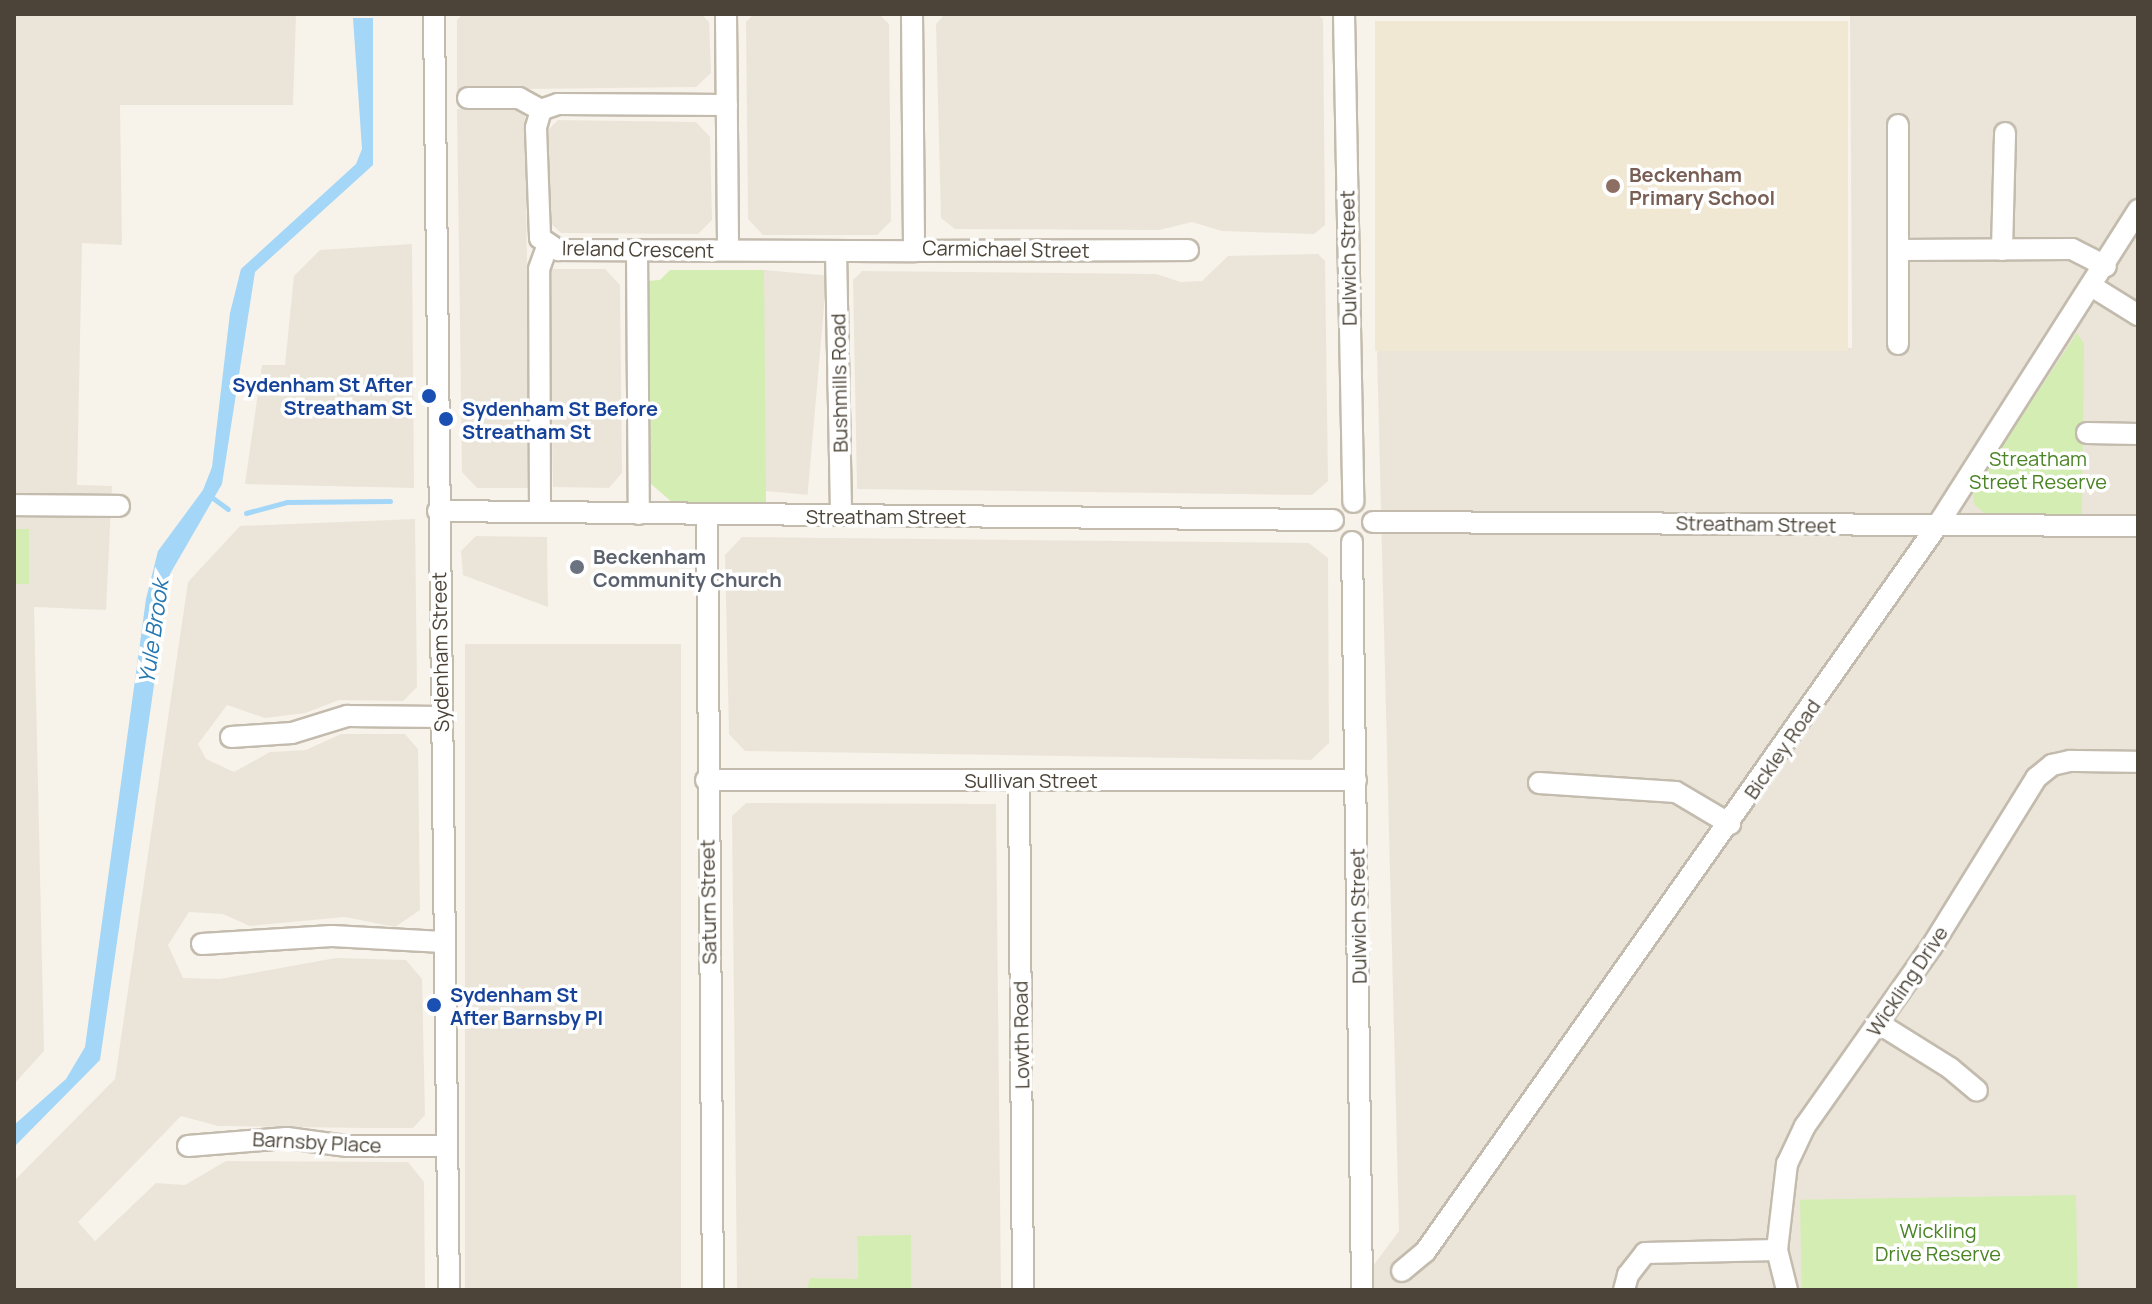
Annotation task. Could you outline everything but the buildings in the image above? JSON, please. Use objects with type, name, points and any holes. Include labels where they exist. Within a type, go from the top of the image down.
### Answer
[{"type":"street","name":"Sydenham Street","points":[[434,14],[449,1290]]},
{"type":"street","points":[[726,14],[728,250]]},
{"type":"street","name":"Carmichael Street","points":[[912,14],[914,251],[1188,250]]},
{"type":"street","name":"Dulwich Street","points":[[1344,14],[1353,502]]},
{"type":"street","points":[[468,98],[519,98],[541,110],[558,104],[727,105]]},
{"type":"street","name":"Ireland Crescent","points":[[541,110],[536,128],[537,226],[547,247],[914,251]]},
{"type":"street","points":[[1898,125],[1898,344]]},
{"type":"street","points":[[2002,250],[2005,133]]},
{"type":"street","name":"Bickley Road","points":[[1402,1271],[1425,1252],[1730,824],[1937,526],[2093,287],[2138,210]]},
{"type":"street","points":[[540,512],[539,269],[547,247]]},
{"type":"street","points":[[1898,250],[2072,249],[2106,266]]},
{"type":"street","points":[[637,250],[639,514]]},
{"type":"street","name":"Bushmills Road","points":[[836,251],[841,515]]},
{"type":"street","points":[[2093,287],[2138,315]]},
{"type":"street","points":[[2087,433],[2138,434]]},
{"type":"street","points":[[1353,502],[1368,509],[1373,522],[1364,539],[1352,542],[1339,537],[1333,520],[1342,505],[1353,502]]},
{"type":"street","points":[[14,505],[119,506]]},
{"type":"street","name":"Streatham Street","points":[[438,511],[1333,520]]},
{"type":"street","name":"Saturn Street","points":[[707,515],[706,780],[713,1290]]},
{"type":"street","name":"Streatham Street","points":[[1373,522],[2138,526]]},
{"type":"street","name":"Dulwich Street","points":[[1352,542],[1362,1290]]},
{"type":"street","points":[[231,737],[292,733],[347,716],[441,717]]},
{"type":"street","name":"Wickling Drive","points":[[1787,1290],[1777,1250],[1793,1151],[1805,1126],[1878,1023],[2036,778],[2052,765],[2070,761],[2138,762]]},
{"type":"street","name":"Sullivan Street","points":[[706,780],[1356,780]]},
{"type":"street","name":"Lowth Road","points":[[1019,780],[1023,1290]]},
{"type":"street","points":[[1539,783],[1658,788],[1676,792],[1730,824]]},
{"type":"street","points":[[202,944],[332,936],[443,942]]},
{"type":"street","points":[[1878,1023],[1950,1068],[1977,1091]]},
{"type":"street","name":"Barnsby Place","points":[[188,1146],[287,1138],[347,1146],[447,1146]]},
{"type":"street","points":[[1624,1290],[1628,1275],[1645,1253],[1777,1250]]},
{"type":"shaded area","points":[[14,14],[296,15],[293,105],[120,105],[122,245],[82,243],[77,485],[112,486],[106,610],[34,607],[44,1051],[14,1084]]},
{"type":"shaded area","points":[[463,14],[701,14],[709,22],[711,73],[696,87],[457,90],[457,20]]},
{"type":"shaded area","points":[[754,14],[879,14],[889,24],[891,221],[877,235],[763,235],[748,219],[746,22]]},
{"type":"shaded area","points":[[945,14],[1316,14],[1323,19],[1325,225],[1314,234],[1222,231],[1192,222],[1159,230],[955,229],[941,218],[936,24]]},
{"type":"shaded area","points":[[1850,14],[2138,14],[2138,1290],[1355,1290],[1399,1231],[1377,351],[1852,348]]},
{"type":"shaded area","name":"Beckenham Primary School","points":[[1375,21],[1848,21],[1848,351],[1375,351]]},
{"type":"shaded area","points":[[457,109],[525,110],[530,488],[477,488],[462,472]]},
{"type":"shaded area","points":[[558,120],[696,122],[710,137],[712,220],[698,234],[561,233],[545,218],[544,134]]},
{"type":"shaded area","points":[[412,244],[414,488],[245,484],[262,365],[285,365],[294,276],[320,250]]},
{"type":"shaded area","points":[[1318,254],[1325,261],[1328,481],[1312,495],[857,489],[853,280],[862,271],[1156,274],[1181,282],[1202,281],[1228,256]]},
{"type":"shaded area","points":[[549,269],[605,269],[620,285],[622,473],[609,488],[553,487]]},
{"type":"shaded area","points":[[764,270],[827,275],[808,495],[745,489]]},
{"type":"shaded area","points":[[415,519],[417,687],[403,701],[339,700],[305,713],[265,718],[227,705],[198,744],[206,759],[234,772],[270,752],[306,750],[341,734],[405,734],[418,749],[420,910],[395,927],[345,917],[250,926],[223,914],[189,912],[168,945],[183,978],[220,979],[336,958],[406,960],[422,979],[425,1115],[413,1128],[218,1126],[181,1116],[78,1222],[95,1241],[156,1183],[185,1185],[226,1161],[408,1162],[424,1182],[425,1290],[14,1290],[14,1181],[115,1079],[188,582],[240,526]]},
{"type":"shaded area","points":[[476,536],[547,537],[548,607],[463,575],[461,551]]},
{"type":"shaded area","points":[[742,537],[1309,543],[1328,558],[1329,743],[1311,760],[745,751],[729,734],[725,555]]},
{"type":"shaded area","points":[[465,644],[681,644],[681,1290],[465,1290]]},
{"type":"shaded area","points":[[746,803],[996,804],[1001,1290],[911,1290],[911,1235],[857,1237],[858,1280],[811,1278],[807,1290],[737,1290],[732,816]]},
{"type":"green space","points":[[670,270],[764,270],[766,503],[673,503],[650,483],[647,281],[660,280]]},
{"type":"green space","name":"Streatham Street Reserve","points":[[2077,333],[2084,344],[2082,515],[1985,514],[1974,504],[1973,490]]},
{"type":"green space","points":[[14,529],[29,529],[29,584],[14,584]]},
{"type":"green space","name":"Wickling Drive Reserve","points":[[2076,1195],[2078,1290],[1802,1290],[1800,1200]]},
{"type":"green space","points":[[911,1235],[911,1290],[807,1290],[810,1278],[858,1279],[857,1236]]},
{"type":"water","name":"Yule Brook","points":[[353,18],[373,18],[373,165],[255,272],[222,484],[170,574],[100,1060],[14,1147],[14,1125],[66,1079],[85,1047],[146,599],[158,551],[203,490],[212,467],[230,313],[241,269],[356,164],[362,149]]},
{"type":"waterway","points":[[210,496],[228,509]]},
{"type":"waterway","points":[[246,513],[287,502],[390,501]]},
{"type":"place","name":"Beckenham Primary School","points":[[1613,186]]},
{"type":"place","name":"Sydenham St After Streatham St","points":[[429,396]]},
{"type":"place","name":"Sydenham St Before Streatham St","points":[[446,419]]},
{"type":"place","name":"Beckenham Community Church","points":[[577,567]]},
{"type":"place","name":"Sydenham St After Barnsby Pl","points":[[434,1005]]}]
